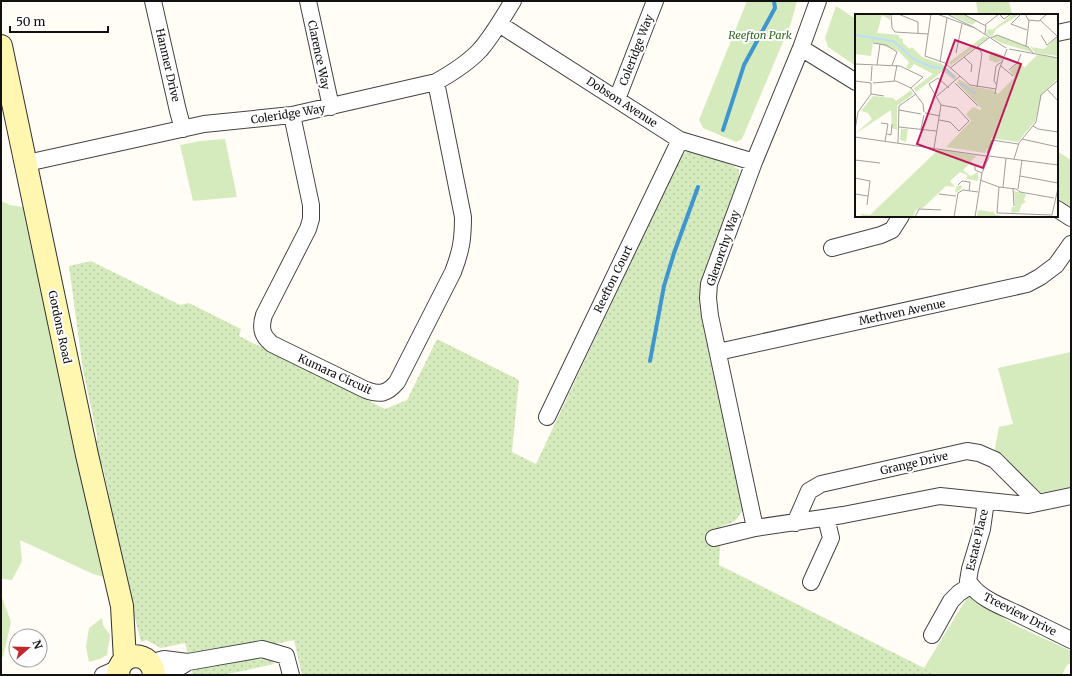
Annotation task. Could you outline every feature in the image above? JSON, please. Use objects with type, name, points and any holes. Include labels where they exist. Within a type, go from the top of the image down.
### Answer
[{"type":"street","name":"Hanmer Drive","points":[[153,1],[183,129]]},
{"type":"street","name":"Clarence Way","points":[[308,1],[331,107]]},
{"type":"street","name":"Coleridge Way","points":[[27,164],[204,124],[292,115],[436,82],[468,62],[481,50],[513,1]]},
{"type":"street","name":"Coleridge Way","points":[[617,99],[655,1]]},
{"type":"street","name":"Glenorchy Way","points":[[755,528],[710,316],[708,298],[709,284],[754,162],[801,48],[818,1]]},
{"type":"street","name":"Dobson Avenue","points":[[499,24],[680,140],[754,162]]},
{"type":"street","points":[[1058,33],[1071,30]]},
{"type":"street","name":"Gordons Road","points":[[1,46],[87,455],[135,669]]},
{"type":"street","points":[[801,48],[855,81]]},
{"type":"street","name":"Kumara Circuit","points":[[292,115],[311,205],[311,219],[308,229],[264,315],[261,324],[262,332],[266,339],[272,344],[366,390],[374,393],[383,393],[391,390],[397,382],[453,272],[460,254],[463,239],[463,218],[436,82]]},
{"type":"street","name":"Reefton Court","points":[[547,417],[680,140]]},
{"type":"street","points":[[1058,210],[1071,218]]},
{"type":"street","points":[[832,248],[881,235],[892,230],[899,217]]},
{"type":"street","name":"Methven Avenue","points":[[718,352],[1027,284],[1040,277],[1056,265],[1071,244]]},
{"type":"street","name":"Grange Drive","points":[[795,523],[809,491],[822,484],[967,451],[979,453],[995,460],[1038,502]]},
{"type":"street","points":[[714,538],[755,528],[826,518],[940,496],[1028,505],[1071,496]]},
{"type":"street","name":"Estate Place","points":[[932,635],[951,601],[959,593],[971,585],[968,582],[970,569],[982,529],[986,501]]},
{"type":"street","points":[[811,582],[831,538],[826,518]]},
{"type":"street","name":"Treeview Drive","points":[[971,585],[978,592],[998,604],[1071,640]]},
{"type":"street","points":[[135,669],[164,660],[188,662],[262,649],[286,656],[291,675]]},
{"type":"green space","name":"Reefton Park","points":[[747,1],[797,1],[791,23],[742,139],[736,142],[703,128],[699,120]]},
{"type":"green space","points":[[976,1],[1009,1],[1012,14],[978,14]]},
{"type":"green space","points":[[836,6],[855,18],[855,65],[828,47],[825,38]]},
{"type":"green space","points":[[225,139],[237,197],[193,201],[180,145],[200,141]]},
{"type":"green space","points":[[687,151],[694,151],[714,157],[739,170],[739,184],[702,286],[745,507],[736,520],[730,524],[721,526],[719,565],[938,675],[302,675],[294,640],[270,645],[274,664],[223,675],[193,675],[185,643],[161,648],[146,640],[141,642],[111,524],[113,516],[103,467],[99,466],[94,445],[97,435],[83,370],[69,266],[91,261],[180,305],[189,303],[241,329],[239,336],[385,409],[407,400],[437,339],[519,380],[512,452],[536,464],[680,158]]},
{"type":"green space","points":[[1058,152],[1071,160],[1071,207],[1058,199]]},
{"type":"green space","points":[[1,201],[10,205],[29,208],[111,579],[93,574],[20,540],[22,561],[12,580],[1,579]]},
{"type":"green space","points":[[1071,352],[1071,487],[1040,493],[1017,471],[994,453],[999,427],[1013,424],[998,368]]},
{"type":"green space","points":[[1,595],[11,622],[10,628],[8,628],[8,635],[3,657],[1,656]]},
{"type":"green space","points":[[968,596],[1015,625],[1071,651],[1071,663],[1067,665],[1062,675],[938,675],[924,668]]},
{"type":"green space","points":[[102,618],[103,625],[110,635],[107,655],[89,662],[86,647],[89,628]]},
{"type":"waterway","points":[[723,130],[744,65],[775,8],[774,1]]},
{"type":"waterway","points":[[650,361],[664,286],[674,253],[698,187]]}]
